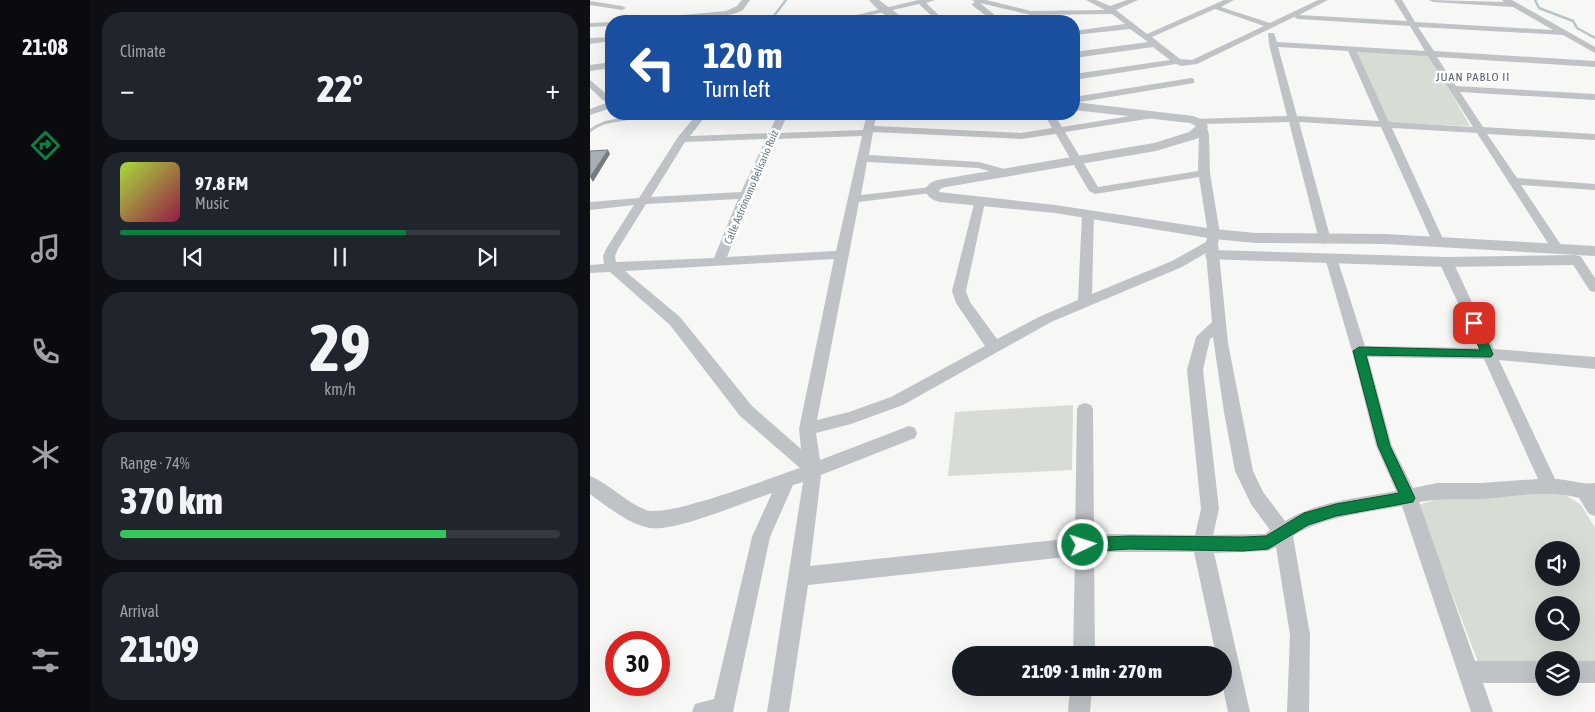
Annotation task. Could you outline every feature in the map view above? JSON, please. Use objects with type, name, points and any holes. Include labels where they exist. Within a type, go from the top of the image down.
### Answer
[{"type":"street","points":[[705,15],[727,13],[740,8],[746,0]]},
{"type":"street","points":[[874,0],[892,15]]},
{"type":"street","points":[[863,15],[931,0]]},
{"type":"street","points":[[970,0],[990,15]]},
{"type":"street","points":[[976,0],[1031,13],[1111,10],[1134,0]]},
{"type":"street","points":[[1090,0],[1111,10],[1182,63],[1194,62],[1324,0]]},
{"type":"street","points":[[1146,37],[1230,0]]},
{"type":"street","points":[[1398,0],[1479,130],[1515,181],[1557,248]]},
{"type":"street","points":[[1433,0],[1515,5]]},
{"type":"street","points":[[1506,0],[1595,50]]},
{"type":"street","points":[[921,2],[935,15]]},
{"type":"street","points":[[590,3],[622,8]]},
{"type":"street","points":[[1215,7],[1270,25]]},
{"type":"street","points":[[1308,9],[1272,32],[1273,44],[1325,240]]},
{"type":"street","points":[[1298,17],[1566,33]]},
{"type":"street","points":[[590,26],[605,25]]},
{"type":"street","points":[[1080,32],[1132,26]]},
{"type":"street","points":[[590,41],[605,40]]},
{"type":"street","points":[[1080,54],[1155,44]]},
{"type":"street","points":[[1273,44],[1595,64]]},
{"type":"street","points":[[1351,49],[1438,241]]},
{"type":"street","points":[[1080,76],[1178,61]]},
{"type":"street","points":[[590,68],[605,66]]},
{"type":"street","points":[[1080,99],[1192,81]]},
{"type":"street","points":[[590,83],[605,98]]},
{"type":"street","points":[[1453,89],[1595,97]]},
{"type":"street","points":[[590,112],[605,106]]},
{"type":"street","points":[[1080,107],[1200,124],[1293,119],[1595,137]]},
{"type":"street","points":[[682,138],[771,137],[869,125],[1010,137],[1149,116]]},
{"type":"street","points":[[697,120],[682,138],[642,200],[609,256],[610,263],[629,283],[674,321],[746,411],[813,469]]},
{"type":"street","name":"Calle Astrónomo Belisario Ruiz","points":[[719,262],[745,195],[780,120]]},
{"type":"street","points":[[1053,120],[1095,191],[1204,172]]},
{"type":"street","points":[[853,199],[931,190],[942,183],[1168,144],[1194,135],[1200,124]]},
{"type":"street","points":[[1200,124],[1204,135],[1204,172],[1213,244],[1221,343],[1232,412],[1244,472],[1257,498],[1283,532],[1300,635],[1296,700],[1298,712]]},
{"type":"street","points":[[778,712],[799,577],[813,469],[807,429],[818,367],[869,125]]},
{"type":"street","points":[[862,158],[979,165],[1007,173]]},
{"type":"street","points":[[1515,181],[1595,187]]},
{"type":"street","points":[[931,190],[934,195],[940,198],[1088,214],[1213,244],[1331,258],[1446,262],[1576,260],[1595,262]]},
{"type":"street","points":[[590,206],[642,200],[745,195]]},
{"type":"street","points":[[979,202],[959,291],[963,303],[995,348]]},
{"type":"street","points":[[1085,302],[1088,214]]},
{"type":"street","points":[[807,429],[851,418],[897,401],[1046,319],[1177,264],[1213,244],[1256,238],[1438,241],[1595,251]]},
{"type":"street","points":[[590,269],[841,255]]},
{"type":"street","points":[[1331,258],[1359,351],[1384,446],[1408,498],[1470,672],[1482,712]]},
{"type":"street","points":[[1576,260],[1595,288]]},
{"type":"street","points":[[1446,262],[1487,354],[1550,486]]},
{"type":"street","points":[[629,283],[627,277],[630,272],[649,266]]},
{"type":"street","points":[[1220,323],[1203,338],[1195,370],[1210,509],[1202,542],[1239,712]]},
{"type":"street","points":[[1359,351],[1487,354],[1595,363]]},
{"type":"street","points":[[1084,646],[1085,409]]},
{"type":"street","points":[[590,484],[625,509],[655,520],[686,513],[786,480],[872,450],[909,434]]},
{"type":"street","points":[[716,711],[761,537],[786,480]]},
{"type":"street","points":[[799,577],[1083,545],[1202,542],[1243,544],[1268,542],[1304,519],[1328,512],[1437,491],[1482,491],[1550,486],[1568,487],[1590,492],[1595,508]]},
{"type":"street","points":[[1470,672],[1535,672]]},
{"type":"street","points":[[1580,672],[1595,672]]},
{"type":"street","points":[[1079,712],[1080,696]]},
{"type":"shaded area","points":[[1357,53],[1425,54],[1431,58],[1470,126],[1392,123],[1388,121]]},
{"type":"shaded area","points":[[1073,405],[1072,470],[948,476],[955,412]]},
{"type":"shaded area","points":[[1561,492],[1581,505],[1595,528],[1595,663],[1580,662],[1580,651],[1535,651],[1535,662],[1478,662],[1418,505],[1441,498]]},
{"type":"building","points":[[608,150],[590,177],[590,151]]},
{"type":"waterway","points":[[775,15],[786,0]]},
{"type":"waterway","points":[[1535,0],[1539,8],[1573,21],[1577,28],[1595,38]]},
{"type":"waterway","points":[[590,131],[602,124],[619,120]]},
{"type":"district","name":"JUAN PABLO II","points":[[1473,77]]},
{"type":"route","points":[[1083,545],[1202,542],[1243,544],[1268,542],[1304,519],[1336,510],[1408,498],[1384,446],[1359,351],[1487,354],[1474,323]]}]
